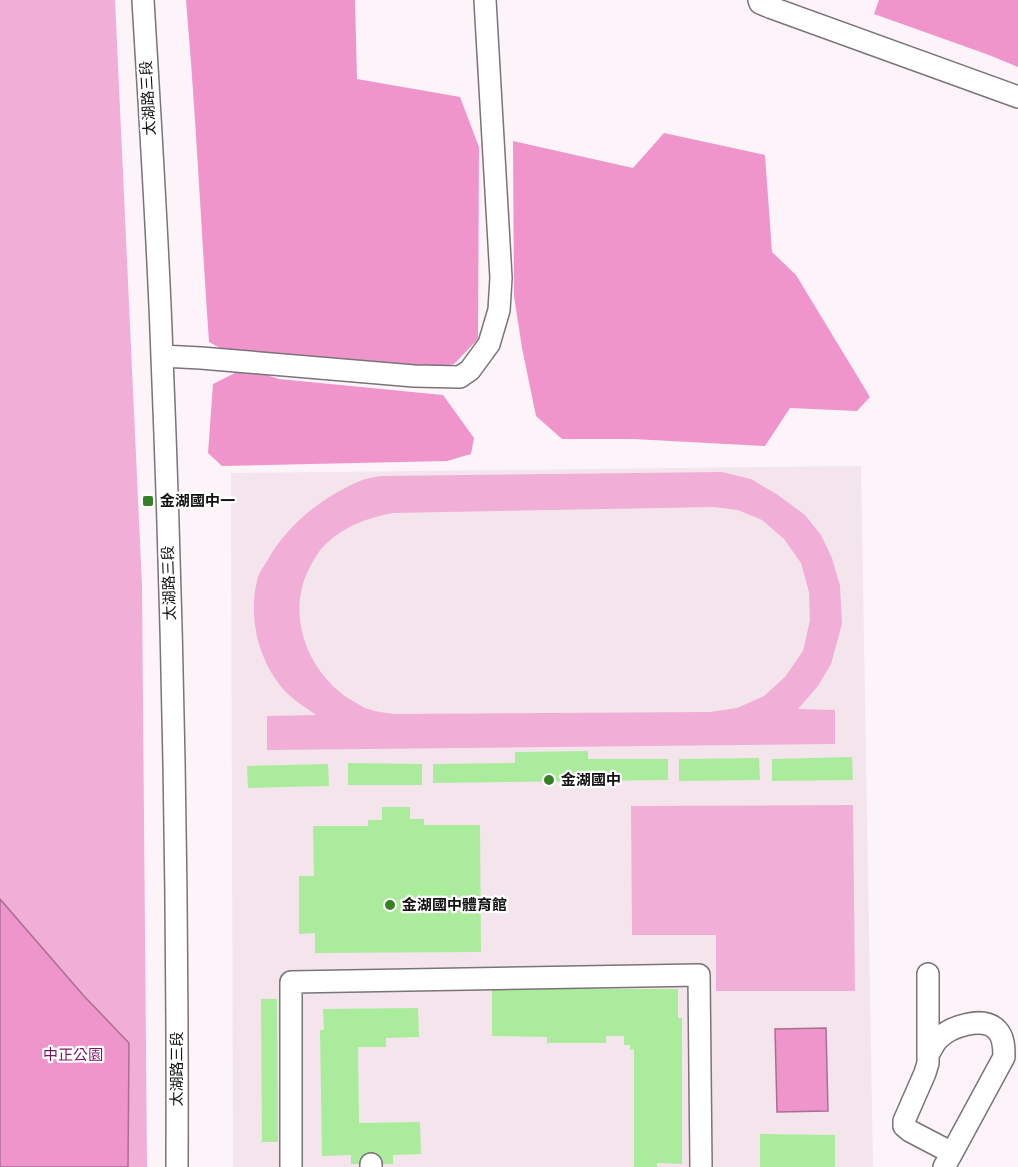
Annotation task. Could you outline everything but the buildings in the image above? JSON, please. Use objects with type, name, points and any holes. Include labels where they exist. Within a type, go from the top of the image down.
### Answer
[{"type":"street","name":"太湖路三段","points":[[143,0],[162,356],[174,745],[177,1167]]},
{"type":"street","points":[[162,356],[414,376],[460,377],[470,370],[489,344],[499,310],[501,278],[485,0]]},
{"type":"street","points":[[759,0],[760,3],[772,8],[1018,97]]},
{"type":"street","points":[[928,974],[928,1055],[928,1063],[904,1126],[948,1160],[1004,1057],[1004,1043],[997,1030],[985,1023],[969,1023],[947,1032],[937,1040],[928,1055]]},
{"type":"street","points":[[291,1167],[291,982],[699,975],[701,1167]]},
{"type":"shaded area","points":[[186,0],[355,0],[357,79],[460,97],[479,147],[478,339],[454,364],[432,368],[222,349],[209,342]]},
{"type":"shaded area","points":[[879,0],[1018,0],[1018,67],[874,14]]},
{"type":"shaded area","points":[[664,133],[765,155],[772,252],[796,275],[870,397],[857,411],[790,408],[765,446],[633,439],[562,439],[536,416],[514,296],[513,141],[633,168]]},
{"type":"shaded area","points":[[245,368],[279,379],[443,395],[474,438],[471,454],[447,461],[222,466],[208,453],[213,384]]},
{"type":"shaded area","name":"金湖國中","points":[[861,466],[873,1167],[233,1167],[231,473]]},
{"type":"shaded area","points":[[0,899],[83,995],[129,1043],[128,1167],[0,1167]]},
{"type":"shaded area","points":[[826,1028],[828,1111],[777,1112],[775,1029]]},
{"type":"green space","name":"中正公園","points":[[0,0],[115,0],[142,586],[147,1167],[0,1167]]},
{"type":"green space","points":[[722,472],[751,479],[805,515],[821,535],[832,558],[840,586],[842,624],[831,664],[818,686],[798,709],[835,710],[835,744],[267,750],[267,716],[316,715],[283,689],[262,654],[254,617],[254,601],[259,575],[275,548],[295,524],[319,504],[363,480],[382,476]],"holes":[[[713,507],[738,510],[762,520],[784,539],[801,563],[809,592],[810,620],[803,651],[785,677],[764,696],[737,708],[710,712],[385,713],[365,708],[339,692],[325,678],[305,643],[300,604],[303,584],[311,565],[321,549],[336,535],[373,518],[393,513]]]},
{"type":"green space","points":[[853,805],[855,991],[716,991],[716,935],[632,935],[631,806]]},
{"type":"place","name":"金湖國中一","points":[[148,501]]},
{"type":"place","name":"金湖國中","points":[[549,780]]},
{"type":"place","name":"金湖國中體育館","points":[[390,905]]}]
